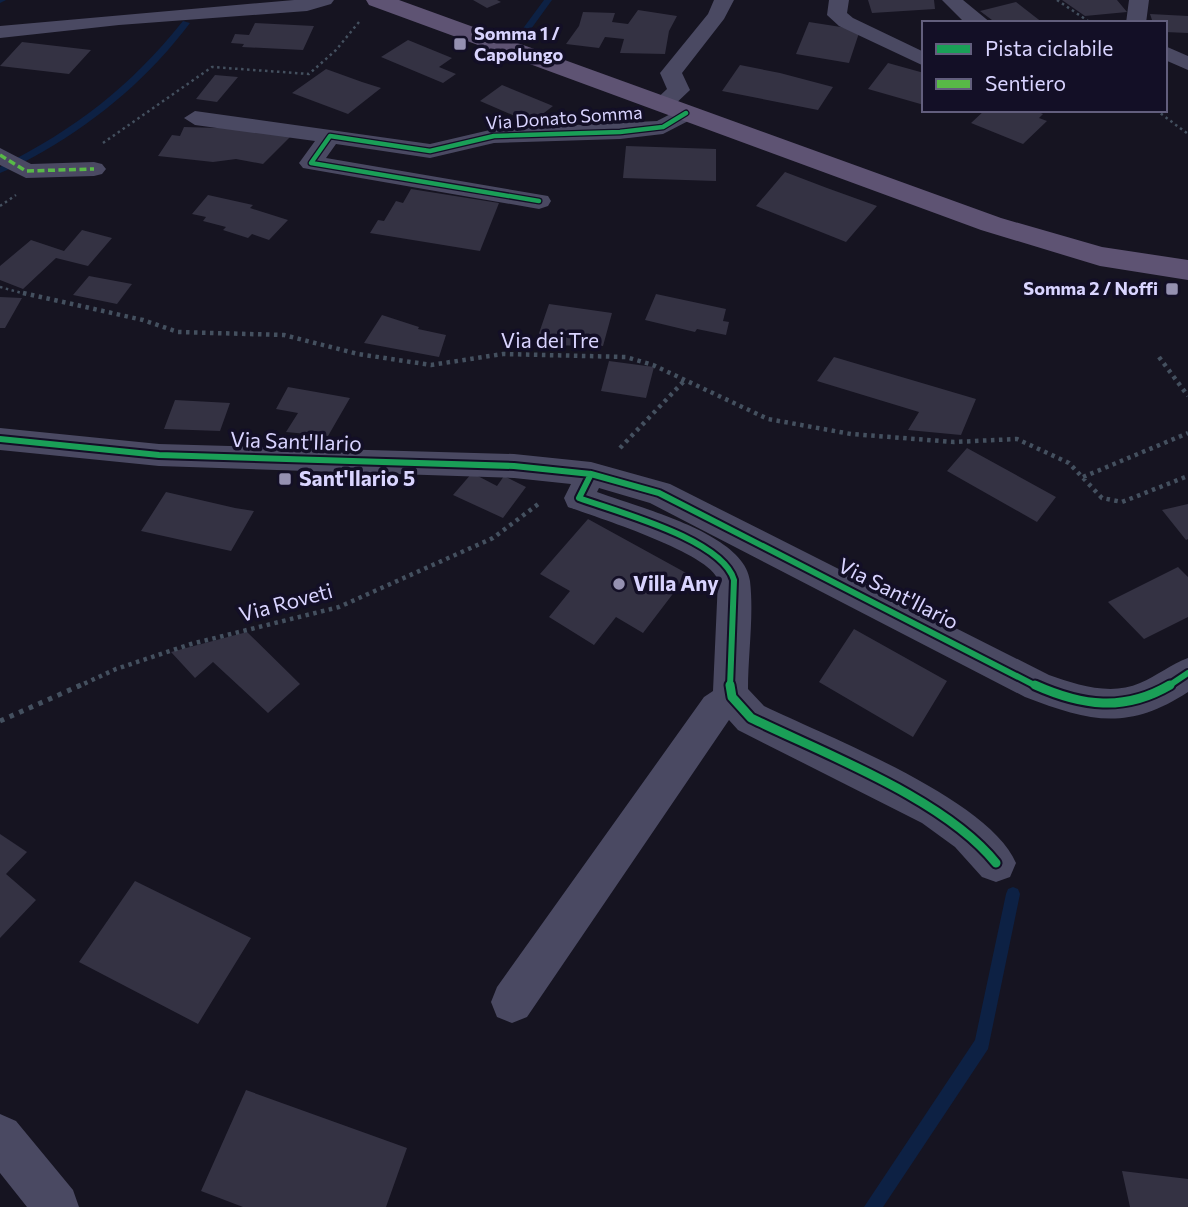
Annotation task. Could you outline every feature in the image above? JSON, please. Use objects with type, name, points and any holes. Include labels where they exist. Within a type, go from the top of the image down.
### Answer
[{"type":"main road","name":"Via Donato Somma","points":[[377,0],[992,224],[1100,256],[1188,270]]},
{"type":"street","points":[[0,32],[118,19],[307,5],[324,0]]},
{"type":"street","points":[[674,108],[679,90],[671,73],[717,15],[724,0]]},
{"type":"street","points":[[839,0],[837,15],[846,22],[922,59]]},
{"type":"street","points":[[952,0],[967,16],[977,21]]},
{"type":"street","points":[[1136,21],[1139,0]]},
{"type":"street","points":[[1167,53],[1188,64]]},
{"type":"street","name":"Via Donato Somma","points":[[195,118],[430,150],[494,136],[620,132],[663,127],[674,108]]},
{"type":"street","points":[[330,136],[311,163],[539,201]]},
{"type":"street","points":[[0,155],[26,171],[94,169]]},
{"type":"street","name":"Via Sant'Ilario","points":[[0,439],[159,455],[514,466],[591,474],[659,493],[1037,686],[1080,703],[1113,707],[1155,696],[1188,673]]},
{"type":"street","points":[[591,474],[579,498],[702,547],[723,559],[731,569],[732,697],[751,718],[919,802],[962,828],[984,846],[996,863]]},
{"type":"street","points":[[512,1002],[717,708],[732,697]]},
{"type":"street","points":[[0,1137],[56,1207]]},
{"type":"path","points":[[1057,0],[1088,21]]},
{"type":"path","points":[[1159,112],[1188,134]]},
{"type":"path","points":[[1159,357],[1188,396]]},
{"type":"path","points":[[618,450],[685,380]]},
{"type":"path","points":[[1083,477],[1188,432]]},
{"type":"building","points":[[473,0],[497,0],[501,2],[487,8]]},
{"type":"building","points":[[868,0],[934,0],[935,9],[872,13]]},
{"type":"building","points":[[1062,0],[1117,0],[1127,12],[1085,16]]},
{"type":"building","points":[[1016,2],[1040,21],[992,20],[980,11]]},
{"type":"building","points":[[638,10],[677,16],[669,31],[665,54],[620,53],[624,39],[605,37],[599,48],[566,44],[579,26],[583,12],[615,13],[612,22],[628,24]]},
{"type":"building","points":[[1150,14],[1188,16],[1188,33],[1167,32],[1167,21],[1152,21]]},
{"type":"building","points":[[809,22],[860,30],[849,63],[796,54]]},
{"type":"building","points":[[255,23],[314,26],[303,50],[242,47],[244,44],[231,43],[235,34],[249,35]]},
{"type":"building","points":[[408,40],[452,58],[439,67],[456,74],[443,83],[381,57]]},
{"type":"building","points":[[22,42],[91,50],[69,74],[0,66]]},
{"type":"building","points":[[888,63],[922,72],[922,104],[868,89]]},
{"type":"building","points":[[740,65],[833,87],[818,110],[722,91]]},
{"type":"building","points":[[326,69],[381,88],[348,114],[292,93]]},
{"type":"building","points":[[215,75],[238,77],[217,102],[196,99]]},
{"type":"building","points":[[502,85],[553,106],[531,123],[480,101]]},
{"type":"building","points":[[983,112],[1038,112],[1043,114],[1039,118],[1047,121],[1023,144],[971,123]]},
{"type":"building","points":[[184,127],[256,129],[292,135],[263,164],[236,159],[213,162],[158,156],[172,135],[180,136]]},
{"type":"building","points":[[626,146],[716,149],[716,181],[623,178]]},
{"type":"building","points":[[785,172],[877,206],[846,242],[756,206]]},
{"type":"building","points":[[411,189],[499,203],[480,251],[370,233],[378,220],[384,221],[396,201],[403,203]]},
{"type":"building","points":[[208,195],[253,205],[250,208],[288,220],[269,240],[252,234],[248,238],[223,230],[226,227],[203,221],[206,217],[192,214]]},
{"type":"building","points":[[82,230],[112,238],[88,266],[56,258],[23,289],[0,280],[0,266],[31,240],[64,251]]},
{"type":"building","points":[[89,276],[132,284],[117,304],[73,295]]},
{"type":"building","points":[[656,294],[726,309],[723,321],[729,322],[726,335],[697,329],[695,332],[645,320]]},
{"type":"building","points":[[0,297],[22,298],[5,328],[0,328]]},
{"type":"building","points":[[549,304],[612,313],[603,346],[535,345]]},
{"type":"building","points":[[382,315],[419,327],[418,329],[446,335],[439,357],[364,343]]},
{"type":"building","points":[[834,357],[976,399],[961,435],[908,430],[919,412],[817,381]]},
{"type":"building","points":[[609,361],[654,367],[646,398],[601,391]]},
{"type":"building","points":[[288,387],[350,398],[328,436],[286,432],[298,413],[276,409]]},
{"type":"building","points":[[175,400],[230,403],[220,431],[164,429]]},
{"type":"building","points":[[967,448],[1056,497],[1037,522],[947,471]]},
{"type":"building","points":[[472,473],[497,486],[504,476],[526,487],[503,518],[453,495]]},
{"type":"building","points":[[166,492],[254,511],[231,551],[141,531]]},
{"type":"building","points":[[1188,504],[1188,539],[1186,540],[1162,510]]},
{"type":"building","name":"Villa Any","points":[[588,519],[688,574],[643,633],[616,617],[594,645],[549,617],[570,591],[540,574]]},
{"type":"building","points":[[1178,567],[1188,577],[1188,617],[1144,639],[1108,602]]},
{"type":"building","points":[[854,629],[947,681],[913,737],[819,682]]},
{"type":"building","points":[[247,632],[300,684],[268,713],[213,662],[195,678],[171,652]]},
{"type":"building","points":[[0,834],[27,852],[6,874],[36,900],[0,938]]},
{"type":"building","points":[[135,881],[251,938],[198,1024],[79,962]]},
{"type":"building","points":[[246,1090],[407,1148],[386,1207],[243,1207],[201,1191]]},
{"type":"building","points":[[1122,1171],[1188,1179],[1188,1207],[1130,1207]]},
{"type":"waterway","points":[[520,38],[548,0]]},
{"type":"waterway","points":[[0,170],[55,141],[103,108],[146,70],[186,23]]},
{"type":"waterway","points":[[873,1207],[982,1043],[1013,894]]},
{"type":"marked path","points":[[0,155],[26,171],[94,169]]},
{"type":"cycle path","points":[[539,201],[311,163],[330,136],[430,151],[494,136],[620,132],[663,127],[686,113]]},
{"type":"cycle path","points":[[0,439],[159,455],[514,466],[591,474],[659,493],[1037,686],[1060,695],[1080,701],[1115,705],[1148,696],[1188,673]]},
{"type":"cycle path","points":[[591,474],[579,498],[697,544],[724,561],[729,568],[734,580],[730,690],[732,697],[751,718],[936,810],[984,847],[996,863]]},
{"type":"place","name":"Somma 1 / Capolungo","points":[[460,44]]},
{"type":"place","name":"Somma 2 / Noffi","points":[[1172,289]]},
{"type":"place","name":"Sant'Ilario 5","points":[[285,479]]},
{"type":"place","name":"Villa Any","points":[[619,584]]}]
